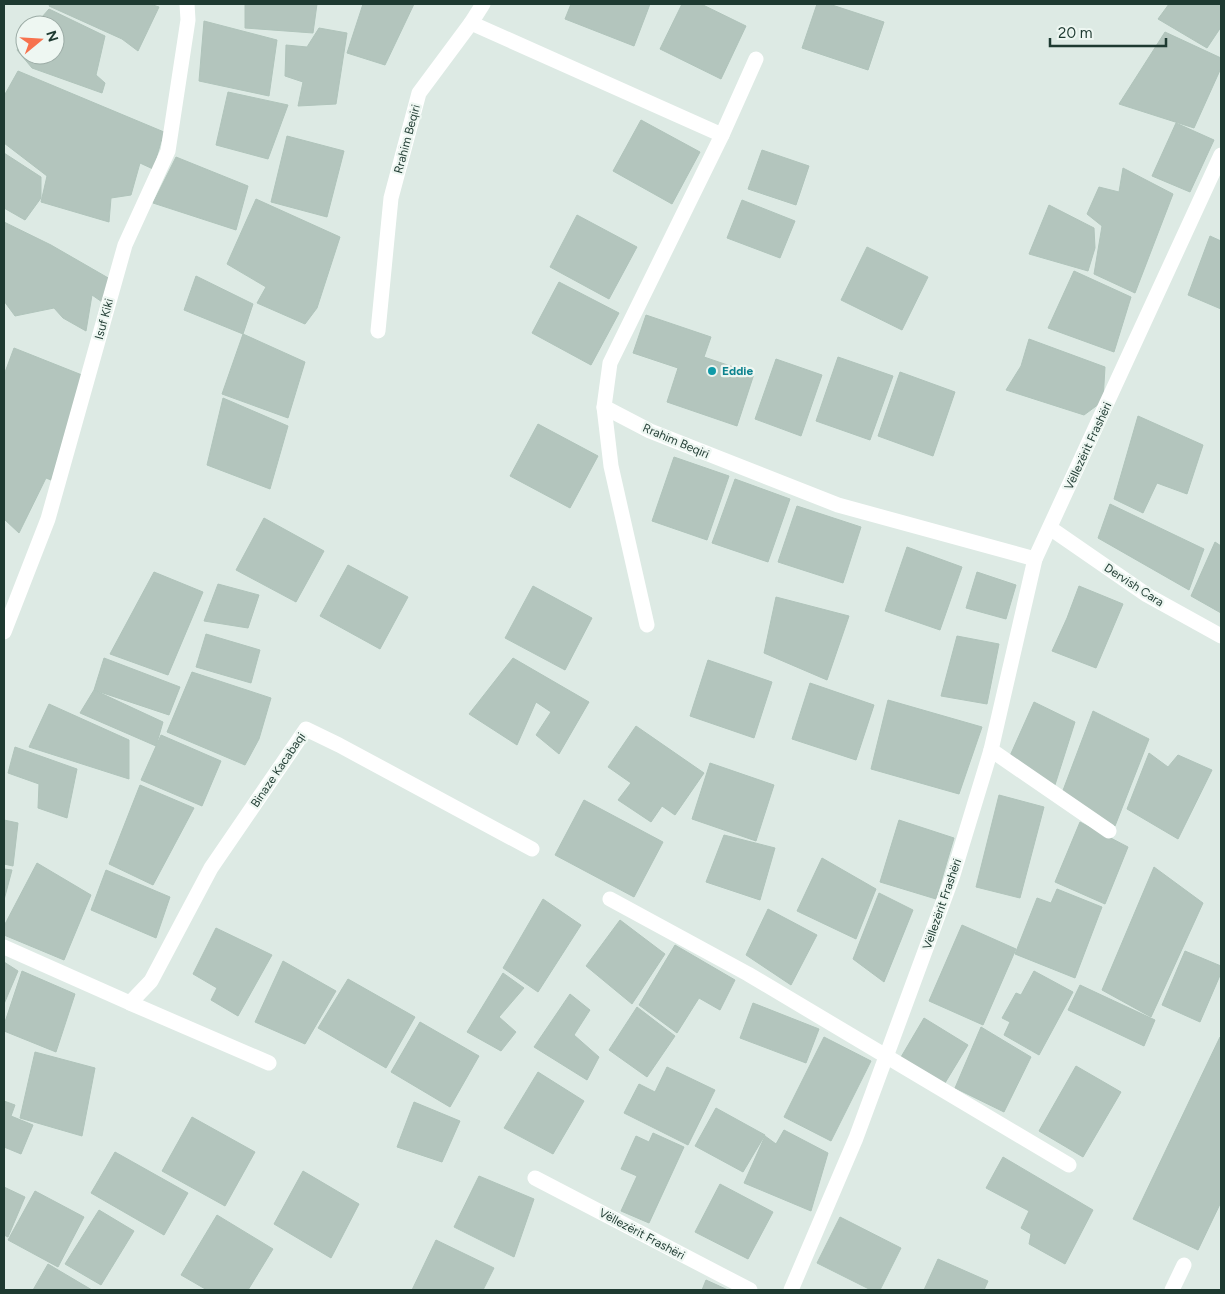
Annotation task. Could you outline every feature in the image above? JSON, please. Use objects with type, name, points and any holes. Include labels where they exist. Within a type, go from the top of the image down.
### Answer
[{"type":"street","name":"Isuf Kiki","points":[[4,632],[48,519],[124,245],[168,150],[188,20],[187,4]]},
{"type":"street","name":"Rrahim Beqiri","points":[[378,331],[391,198],[419,93],[472,23],[483,4]]},
{"type":"street","points":[[472,23],[722,134]]},
{"type":"street","points":[[647,625],[611,466],[604,407],[610,363],[722,134],[756,59]]},
{"type":"street","name":"Vëllezërit Frashëri","points":[[791,1290],[856,1138],[952,878],[991,750],[1035,560],[1221,155]]},
{"type":"street","name":"Rrahim Beqiri","points":[[604,407],[650,431],[838,505],[1035,560]]},
{"type":"street","name":"Dervish Cara","points":[[1050,528],[1147,595],[1221,636]]},
{"type":"street","name":"Binaze Kacabaqi","points":[[130,1003],[151,981],[211,868],[306,729],[532,849]]},
{"type":"street","points":[[991,750],[1109,831]]},
{"type":"street","points":[[610,899],[748,974],[1069,1165]]},
{"type":"street","points":[[4,947],[269,1063]]},
{"type":"street","name":"Vëllezërit Frashëri","points":[[535,1178],[750,1290]]},
{"type":"street","points":[[1172,1290],[1184,1265]]},
{"type":"building","points":[[50,4],[150,4],[159,7],[138,51],[122,39],[49,6]]},
{"type":"building","points":[[245,4],[317,4],[313,33],[245,28]]},
{"type":"building","points":[[363,4],[414,4],[385,65],[347,53]]},
{"type":"building","points":[[571,4],[650,4],[634,46],[565,19]]},
{"type":"building","points":[[682,4],[701,4],[746,26],[721,79],[660,49]]},
{"type":"building","points":[[817,4],[829,4],[884,22],[868,70],[802,48]]},
{"type":"building","points":[[1169,4],[1218,4],[1221,7],[1221,27],[1207,48],[1158,19]]},
{"type":"building","points":[[49,9],[61,15],[44,15]]},
{"type":"building","points":[[65,17],[105,36],[96,75],[105,83],[102,93],[32,68],[30,65],[65,65]]},
{"type":"building","points":[[204,21],[277,40],[269,96],[199,81]]},
{"type":"building","points":[[319,28],[347,33],[336,104],[298,106],[303,82],[285,76],[286,45],[307,47]]},
{"type":"building","points":[[1165,32],[1221,58],[1221,68],[1194,128],[1119,104]]},
{"type":"building","points":[[18,71],[164,132],[153,169],[140,163],[131,195],[111,198],[109,222],[41,202],[47,176],[4,143],[4,96]]},
{"type":"building","points":[[228,92],[288,105],[268,159],[216,145]]},
{"type":"building","points":[[641,120],[700,152],[672,204],[613,171]]},
{"type":"building","points":[[1176,123],[1214,140],[1190,192],[1152,176]]},
{"type":"building","points":[[287,136],[344,151],[327,217],[271,202]]},
{"type":"building","points":[[762,150],[809,166],[796,205],[748,189]]},
{"type":"building","points":[[4,153],[41,177],[41,198],[25,220],[4,208]]},
{"type":"building","points":[[176,157],[248,186],[236,230],[153,203]]},
{"type":"building","points":[[1123,168],[1173,194],[1135,293],[1094,274],[1102,226],[1087,214],[1099,187],[1119,192]]},
{"type":"building","points":[[256,199],[340,237],[317,308],[305,324],[257,303],[266,287],[227,264]]},
{"type":"building","points":[[742,200],[795,221],[780,258],[727,238]]},
{"type":"building","points":[[1049,205],[1094,228],[1095,248],[1088,271],[1029,254]]},
{"type":"building","points":[[577,215],[637,247],[609,299],[550,267]]},
{"type":"building","points":[[4,222],[51,245],[110,279],[105,304],[92,295],[86,331],[63,318],[54,308],[15,316],[4,301]]},
{"type":"building","points":[[1210,236],[1221,241],[1221,309],[1188,295]]},
{"type":"building","points":[[867,247],[928,277],[902,330],[841,300]]},
{"type":"building","points":[[1074,271],[1131,297],[1114,352],[1048,328]]},
{"type":"building","points":[[196,276],[253,304],[243,334],[184,310]]},
{"type":"building","points":[[559,282],[619,313],[591,365],[532,333]]},
{"type":"building","name":"Eddie","points":[[646,315],[711,337],[704,357],[754,374],[737,426],[667,402],[678,368],[633,353]]},
{"type":"building","points":[[243,334],[305,362],[288,418],[222,394]]},
{"type":"building","points":[[1029,339],[1105,367],[1103,401],[1084,415],[1006,390],[1021,366]]},
{"type":"building","points":[[14,348],[82,375],[51,480],[46,478],[19,533],[4,519],[4,375]]},
{"type":"building","points":[[838,357],[893,376],[870,440],[816,421]]},
{"type":"building","points":[[776,359],[822,375],[801,436],[755,419]]},
{"type":"building","points":[[900,372],[955,392],[933,456],[878,436]]},
{"type":"building","points":[[223,398],[288,426],[270,489],[207,465]]},
{"type":"building","points":[[1138,416],[1203,445],[1187,494],[1157,483],[1143,513],[1114,499]]},
{"type":"building","points":[[538,424],[598,456],[570,508],[510,476]]},
{"type":"building","points":[[674,457],[729,476],[707,540],[652,521]]},
{"type":"building","points":[[735,479],[790,499],[768,562],[712,543]]},
{"type":"building","points":[[1110,504],[1204,549],[1189,590],[1098,538]]},
{"type":"building","points":[[797,506],[861,527],[843,583],[778,562]]},
{"type":"building","points":[[264,518],[324,551],[296,602],[236,570]]},
{"type":"building","points":[[1215,542],[1221,546],[1221,613],[1191,596]]},
{"type":"building","points":[[907,547],[962,567],[940,630],[885,611]]},
{"type":"building","points":[[348,565],[408,597],[380,649],[320,616]]},
{"type":"building","points":[[154,572],[203,592],[168,675],[110,654]]},
{"type":"building","points":[[977,572],[1016,585],[1006,619],[966,608]]},
{"type":"building","points":[[218,584],[259,595],[248,628],[204,621]]},
{"type":"building","points":[[533,586],[592,618],[565,670],[505,638]]},
{"type":"building","points":[[1079,586],[1123,604],[1096,668],[1052,651]]},
{"type":"building","points":[[776,597],[849,616],[827,680],[764,653]]},
{"type":"building","points":[[206,634],[260,650],[251,683],[196,667]]},
{"type":"building","points":[[957,636],[999,644],[987,704],[941,696]]},
{"type":"building","points":[[104,658],[180,687],[169,715],[94,690]]},
{"type":"building","points":[[513,658],[589,702],[559,754],[536,735],[551,712],[536,702],[517,745],[469,714]]},
{"type":"building","points":[[708,660],[772,682],[754,738],[690,716]]},
{"type":"building","points":[[192,672],[271,698],[259,739],[245,765],[167,732]]},
{"type":"building","points":[[810,683],[874,705],[856,760],[792,739]]},
{"type":"building","points":[[94,690],[163,722],[156,746],[80,713]]},
{"type":"building","points":[[888,700],[982,727],[959,794],[871,769]]},
{"type":"building","points":[[1034,702],[1075,722],[1054,788],[1009,758]]},
{"type":"building","points":[[49,704],[129,740],[129,779],[29,747]]},
{"type":"building","points":[[1093,711],[1149,739],[1115,826],[1062,793]]},
{"type":"building","points":[[636,726],[704,773],[675,815],[662,806],[651,822],[618,800],[631,783],[608,767]]},
{"type":"building","points":[[161,735],[221,761],[202,806],[141,780]]},
{"type":"building","points":[[15,747],[77,769],[67,818],[38,808],[39,784],[8,773]]},
{"type":"building","points":[[1149,753],[1168,767],[1178,755],[1212,770],[1178,839],[1127,809]]},
{"type":"building","points":[[710,763],[774,785],[756,841],[692,819]]},
{"type":"building","points":[[140,785],[194,808],[153,885],[109,864]]},
{"type":"building","points":[[999,795],[1044,807],[1020,898],[976,887]]},
{"type":"building","points":[[584,800],[663,842],[634,897],[555,855]]},
{"type":"building","points":[[4,820],[18,823],[13,866],[4,864]]},
{"type":"building","points":[[899,820],[954,838],[936,899],[880,882]]},
{"type":"building","points":[[1080,822],[1128,847],[1105,904],[1055,882]]},
{"type":"building","points":[[724,835],[775,848],[760,900],[706,882]]},
{"type":"building","points":[[822,858],[876,889],[856,939],[797,911]]},
{"type":"building","points":[[37,863],[91,895],[64,960],[4,935],[4,926]]},
{"type":"building","points":[[1154,867],[1203,903],[1151,1017],[1102,990]]},
{"type":"building","points":[[4,869],[12,870],[4,900]]},
{"type":"building","points":[[106,870],[170,897],[156,938],[91,910]]},
{"type":"building","points":[[1057,889],[1102,907],[1075,978],[1015,954],[1037,898],[1051,903]]},
{"type":"building","points":[[879,893],[913,910],[884,982],[853,959]]},
{"type":"building","points":[[543,899],[581,925],[538,992],[503,968]]},
{"type":"building","points":[[768,909],[817,935],[791,985],[746,955]]},
{"type":"building","points":[[620,920],[665,954],[632,1004],[586,966]]},
{"type":"building","points":[[962,925],[1016,949],[983,1025],[929,1001]]},
{"type":"building","points":[[216,928],[272,955],[238,1016],[211,1000],[217,988],[193,974]]},
{"type":"building","points":[[675,945],[735,980],[720,1010],[699,998],[677,1033],[639,1005]]},
{"type":"building","points":[[1185,951],[1221,966],[1221,973],[1200,1022],[1162,1005]]},
{"type":"building","points":[[283,961],[336,991],[305,1044],[255,1022]]},
{"type":"building","points":[[4,962],[18,971],[4,1004]]},
{"type":"building","points":[[22,971],[75,994],[56,1052],[4,1031],[4,1025]]},
{"type":"building","points":[[1034,971],[1073,992],[1039,1055],[1004,1035],[1010,1022],[1002,1018],[1016,993],[1021,995]]},
{"type":"building","points":[[503,973],[524,988],[499,1017],[516,1032],[501,1051],[467,1032]]},
{"type":"building","points":[[348,979],[415,1017],[386,1068],[318,1028]]},
{"type":"building","points":[[1080,985],[1155,1020],[1144,1046],[1068,1010]]},
{"type":"building","points":[[570,994],[590,1010],[574,1035],[599,1057],[587,1080],[534,1047]]},
{"type":"building","points":[[753,1003],[819,1029],[806,1063],[740,1038]]},
{"type":"building","points":[[637,1007],[675,1036],[647,1077],[609,1050]]},
{"type":"building","points":[[924,1018],[968,1045],[945,1083],[901,1057]]},
{"type":"building","points":[[420,1022],[479,1056],[450,1107],[391,1072]]},
{"type":"building","points":[[981,1027],[1031,1057],[1004,1112],[955,1088]]},
{"type":"building","points":[[824,1037],[871,1061],[831,1141],[784,1117]]},
{"type":"building","points":[[1220,1037],[1221,1202],[1198,1250],[1133,1219]]},
{"type":"building","points":[[35,1052],[95,1068],[82,1136],[20,1118]]},
{"type":"building","points":[[1076,1066],[1121,1092],[1083,1157],[1039,1131]]},
{"type":"building","points":[[667,1067],[715,1090],[688,1145],[624,1113],[639,1084],[655,1092]]},
{"type":"building","points":[[538,1072],[584,1101],[553,1154],[504,1128]]},
{"type":"building","points":[[4,1101],[15,1105],[11,1116],[33,1125],[21,1154],[4,1147]]},
{"type":"building","points":[[414,1102],[460,1121],[442,1162],[397,1147]]},
{"type":"building","points":[[716,1108],[765,1135],[743,1172],[695,1146]]},
{"type":"building","points":[[192,1117],[255,1152],[225,1206],[162,1171]]},
{"type":"building","points":[[784,1130],[828,1153],[811,1211],[744,1183],[765,1136],[776,1144]]},
{"type":"building","points":[[653,1133],[684,1147],[649,1223],[621,1211],[637,1176],[621,1169],[636,1136],[649,1142]]},
{"type":"building","points":[[115,1152],[188,1193],[164,1235],[91,1193]]},
{"type":"building","points":[[1003,1157],[1093,1210],[1065,1264],[1029,1244],[1031,1234],[1021,1228],[1029,1211],[986,1188]]},
{"type":"building","points":[[303,1171],[359,1204],[331,1258],[274,1224]]},
{"type":"building","points":[[479,1176],[534,1199],[514,1257],[454,1227]]},
{"type":"building","points":[[720,1184],[773,1212],[748,1259],[695,1232]]},
{"type":"building","points":[[4,1187],[25,1197],[8,1237],[4,1235]]},
{"type":"building","points":[[35,1191],[84,1217],[58,1267],[8,1240]]},
{"type":"building","points":[[99,1210],[134,1231],[101,1285],[65,1264]]},
{"type":"building","points":[[217,1215],[273,1249],[248,1290],[207,1290],[181,1275]]},
{"type":"building","points":[[840,1217],[901,1248],[880,1290],[871,1290],[817,1263]]},
{"type":"building","points":[[436,1240],[494,1268],[483,1290],[412,1290]]},
{"type":"building","points":[[938,1259],[988,1281],[984,1290],[924,1290]]},
{"type":"building","points":[[48,1264],[92,1290],[33,1290]]},
{"type":"building","points":[[706,1280],[728,1290],[702,1290]]},
{"type":"place","name":"Eddie","points":[[712,371]]}]
